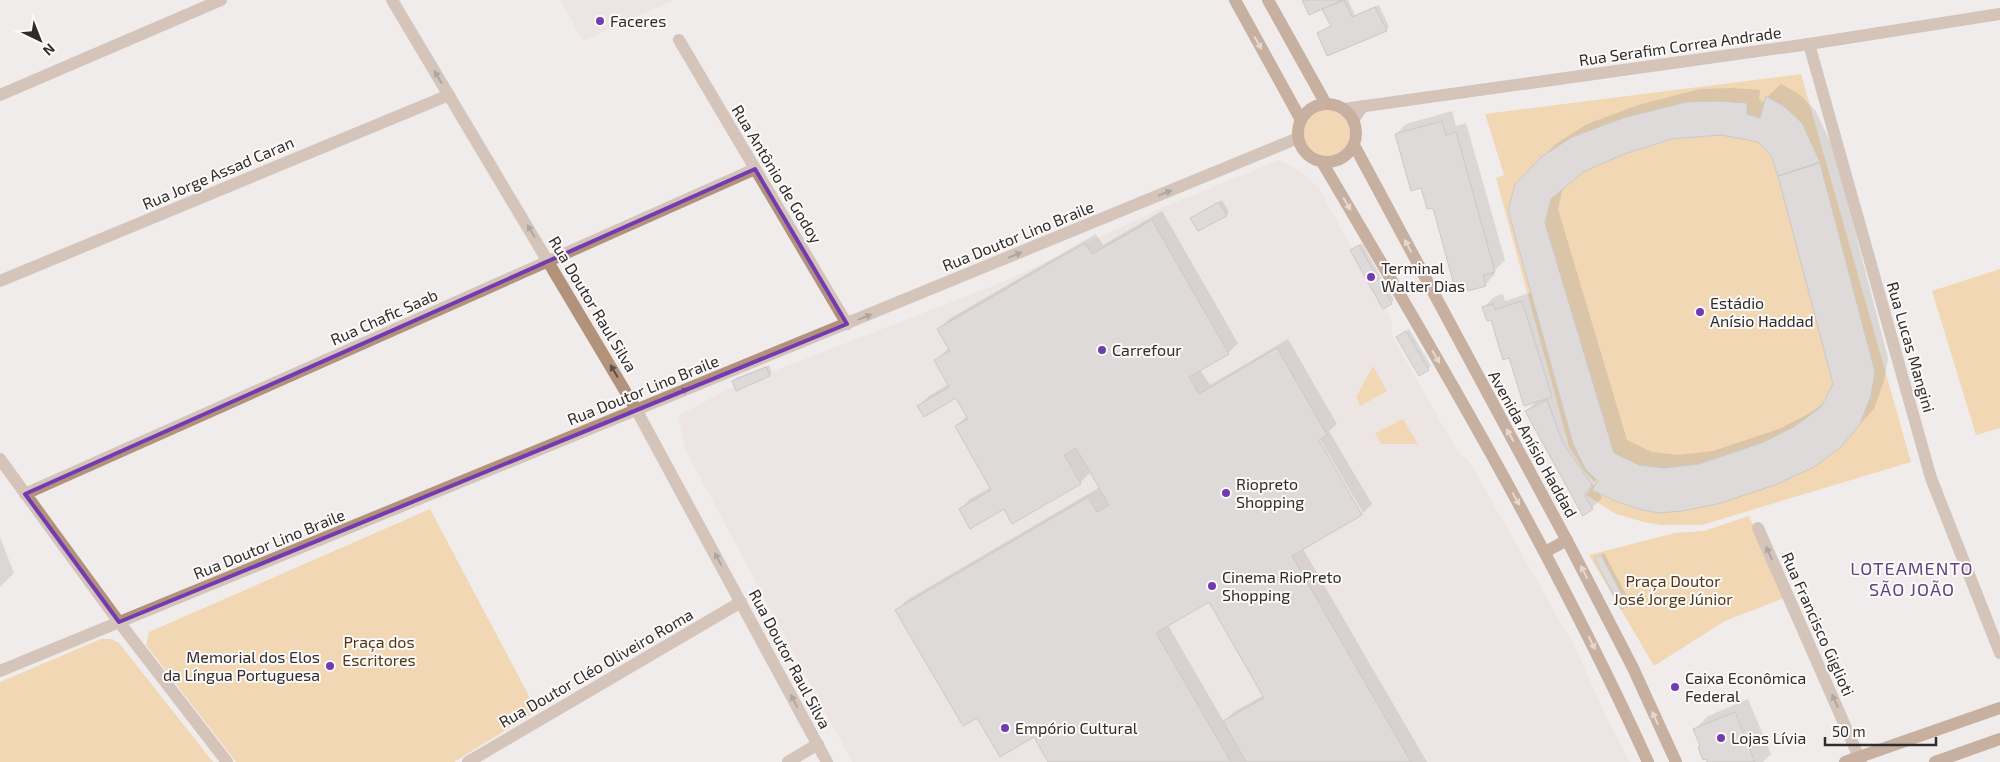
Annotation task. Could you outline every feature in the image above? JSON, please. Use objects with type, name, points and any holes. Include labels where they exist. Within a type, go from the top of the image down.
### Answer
[{"type":"main road","points":[[1235,0],[1301,120]]},
{"type":"main road","points":[[1268,0],[1326,104]]},
{"type":"main road","points":[[1326,104],[1344,109],[1353,120],[1356,128],[1354,145],[1349,153],[1341,159],[1332,162],[1314,160],[1301,147],[1298,138],[1301,120],[1312,109],[1326,104]]},
{"type":"main road","name":"Avenida Anísio Haddad","points":[[1354,145],[1567,540],[1633,668],[1676,762]]},
{"type":"main road","points":[[1322,162],[1450,381],[1545,552],[1614,686],[1648,762]]},
{"type":"main road","points":[[1545,552],[1567,540]]},
{"type":"main road","points":[[1845,762],[1860,759],[2000,708]]},
{"type":"main road","points":[[1935,762],[2000,739]]},
{"type":"street","points":[[0,95],[222,0]]},
{"type":"street","name":"Rua Doutor Raul Silva","points":[[392,0],[637,411],[827,762]]},
{"type":"street","name":"Rua Serafim Correa Andrade","points":[[1344,109],[1808,44],[2000,14]]},
{"type":"street","name":"Rua Antônio de Godoy","points":[[679,40],[848,324]]},
{"type":"street","name":"Rua Lucas Mangini","points":[[1808,44],[1931,478],[2000,653]]},
{"type":"street","name":"Rua Jorge Assad Caran","points":[[0,281],[448,95]]},
{"type":"street","points":[[1353,120],[1363,106]]},
{"type":"street","name":"Rua Doutor Lino Braile","points":[[0,671],[1298,138]]},
{"type":"street","name":"Rua Chafic Saab","points":[[25,494],[756,169]]},
{"type":"street","points":[[0,459],[119,622],[227,762]]},
{"type":"street","name":"Rua Francisco Giglioti","points":[[1758,528],[1860,759]]},
{"type":"street","name":"Rua Doutor Cléo Oliveiro Roma","points":[[468,762],[741,602]]},
{"type":"street","points":[[788,762],[818,744]]},
{"type":"highlighted area","points":[[755,169],[847,324],[119,622],[25,494]]},
{"type":"shaded area","name":"Faceres","points":[[560,0],[674,0],[583,41]]},
{"type":"shaded area","points":[[1279,160],[1301,171],[1319,188],[1392,321],[1392,336],[1458,452],[1469,461],[1576,649],[1605,714],[1630,762],[852,762],[686,451],[678,416],[730,388],[1003,282],[1159,209]]},
{"type":"green space","name":"Estádio Anísio Haddad","points":[[1801,74],[1911,462],[1702,525],[1660,525],[1616,514],[1586,495],[1595,482],[1584,471],[1569,446],[1496,178],[1504,175],[1485,114]]},
{"type":"green space","points":[[1322,110],[1332,110],[1346,120],[1350,133],[1346,146],[1340,152],[1332,156],[1322,156],[1308,146],[1304,138],[1304,128],[1314,114]]},
{"type":"green space","points":[[2000,269],[2000,428],[1976,435],[1932,291]]},
{"type":"green space","points":[[1373,366],[1387,391],[1360,406],[1356,397]]},
{"type":"green space","points":[[1403,419],[1418,444],[1381,444],[1375,433]]},
{"type":"green space","name":"Praça dos Escritores","points":[[430,509],[537,711],[454,762],[236,762],[146,645],[149,632]]},
{"type":"green space","name":"Praça Doutor José Jorge Júnior","points":[[1749,516],[1784,598],[1725,621],[1654,666],[1589,555],[1675,533],[1704,531]]},
{"type":"green space","points":[[101,639],[111,639],[119,643],[213,762],[0,762],[0,682]]},
{"type":"building","points":[[1302,0],[1343,0],[1309,15]]},
{"type":"building","points":[[1344,0],[1352,17],[1375,7],[1387,31],[1327,56],[1317,33],[1331,26],[1322,9]]},
{"type":"building","points":[[1766,96],[1785,107],[1802,123],[1820,162],[1778,176],[1820,163],[1875,372],[1871,396],[1860,424],[1841,447],[1814,467],[1775,485],[1718,504],[1659,513],[1638,509],[1592,490],[1598,481],[1586,470],[1573,444],[1508,210],[1515,184],[1541,157],[1572,137],[1623,118],[1686,102],[1717,101],[1747,103],[1747,114],[1760,118]],"holes":[[[1721,135],[1758,142],[1771,156],[1778,176],[1833,384],[1821,407],[1795,426],[1764,442],[1699,464],[1664,468],[1639,465],[1614,453],[1545,223],[1551,199],[1583,172],[1624,154],[1672,139]]]},
{"type":"building","points":[[1442,121],[1446,135],[1456,132],[1495,272],[1483,275],[1486,286],[1468,291],[1466,282],[1454,285],[1433,208],[1427,209],[1421,188],[1411,191],[1395,134]]},
{"type":"building","points":[[1219,202],[1227,216],[1198,231],[1190,218]]},
{"type":"building","name":"Riopreto Shopping","points":[[1152,220],[1229,354],[1189,377],[1199,394],[1277,348],[1327,435],[1319,440],[1362,515],[1292,556],[1411,762],[1246,762],[1223,721],[1264,698],[1209,602],[1156,633],[1231,762],[1048,762],[1034,737],[1000,757],[977,718],[963,726],[895,610],[1088,497],[1097,512],[1109,505],[1076,448],[1064,455],[1081,484],[1012,524],[1004,509],[970,529],[959,509],[991,490],[955,426],[968,419],[956,398],[924,417],[917,406],[949,387],[934,360],[950,351],[937,329],[1085,243],[1092,254]]},
{"type":"building","name":"Terminal Walter Dias","points":[[1359,245],[1392,304],[1383,309],[1350,250]]},
{"type":"building","points":[[1522,301],[1552,397],[1524,406],[1509,358],[1503,360],[1491,320],[1487,321],[1482,307],[1493,304],[1495,310]]},
{"type":"building","points":[[1406,331],[1429,370],[1419,376],[1396,337]]},
{"type":"building","points":[[766,367],[770,376],[736,391],[732,381]]},
{"type":"building","points":[[1547,400],[1563,443],[1592,485],[1584,495],[1593,509],[1583,516],[1525,411]]},
{"type":"building","points":[[1601,555],[1628,606],[1621,609],[1594,558]]},
{"type":"building","name":"Lojas Lívia","points":[[1735,712],[1755,762],[1707,762],[1706,759],[1703,760],[1693,729]]},
{"type":"place","name":"Faceres","points":[[600,21]]},
{"type":"place","name":"Terminal Walter Dias","points":[[1371,277]]},
{"type":"place","name":"Estádio Anísio Haddad","points":[[1700,312]]},
{"type":"place","name":"Carrefour","points":[[1102,350]]},
{"type":"place","name":"Riopreto Shopping","points":[[1226,493]]},
{"type":"place","name":"Cinema RioPreto Shopping","points":[[1212,586]]},
{"type":"place","name":"Memorial dos Elos da Língua Portuguesa","points":[[330,666]]},
{"type":"place","name":"Caixa Econômica Federal","points":[[1675,687]]},
{"type":"place","name":"Empório Cultural","points":[[1005,728]]},
{"type":"place","name":"Lojas Lívia","points":[[1721,738]]},
{"type":"district","name":"LOTEAMENTO SÃO JOÃO","points":[[1912,579]]}]
